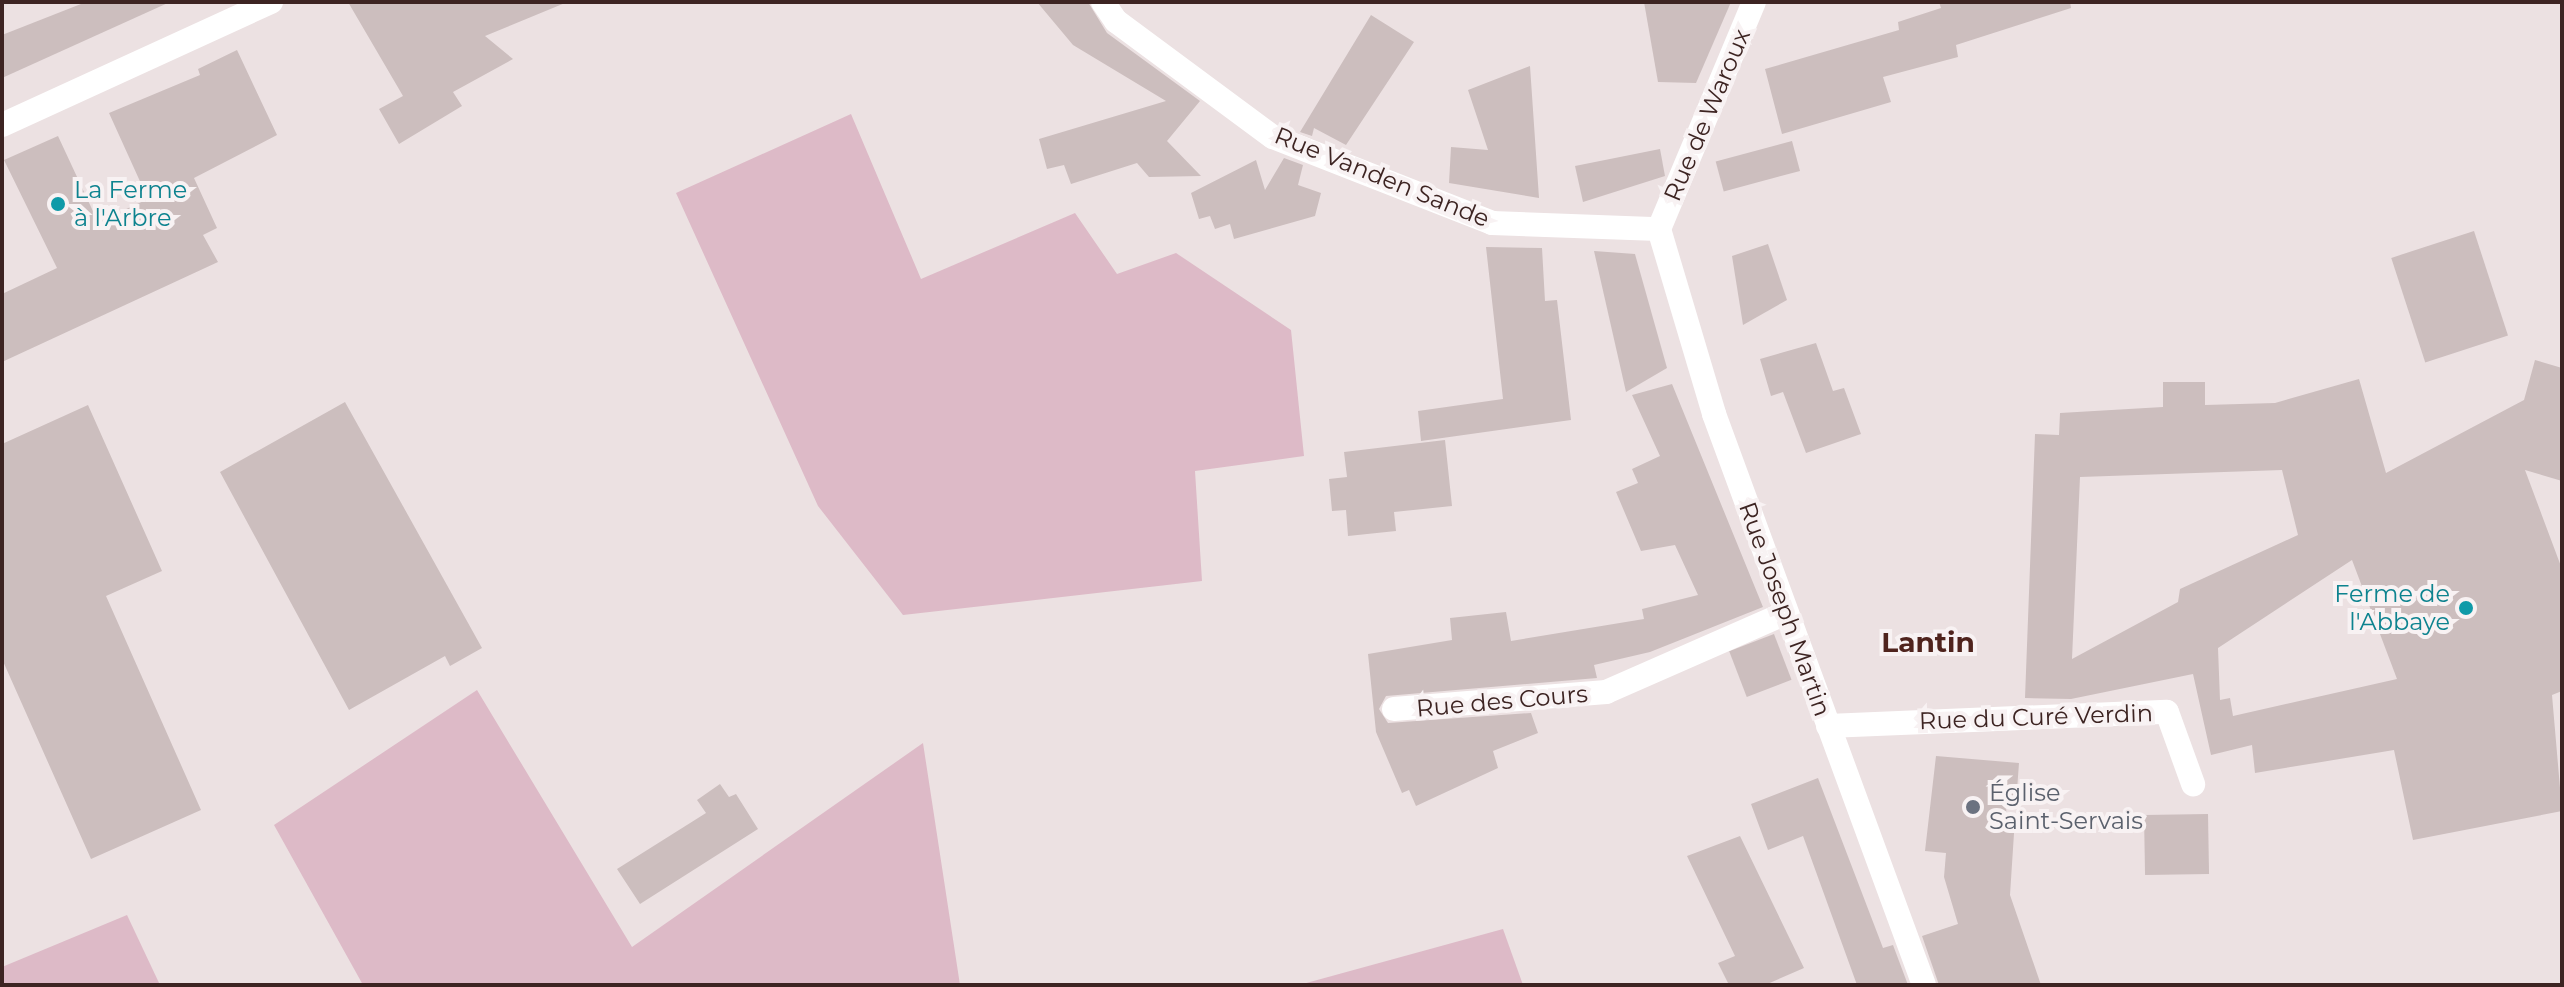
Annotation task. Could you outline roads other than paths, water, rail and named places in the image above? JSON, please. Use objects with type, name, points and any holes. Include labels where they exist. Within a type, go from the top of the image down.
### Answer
[{"type":"street","points":[[2,125],[271,2]]},
{"type":"street","name":"Rue Vanden Sande","points":[[1103,2],[1116,21],[1273,137],[1492,223],[1659,229]]},
{"type":"street","name":"Rue de Waroux","points":[[1659,229],[1754,2]]},
{"type":"street","name":"Rue Joseph Martin","points":[[1659,229],[1714,414],[1924,985]]},
{"type":"street","name":"Rue des Cours","points":[[1394,709],[1606,692],[1786,613]]},
{"type":"street","name":"Rue du Curé Verdin","points":[[1828,726],[2167,712],[2193,784]]},
{"type":"place","name":"La Ferme à l'Arbre","points":[[58,204]]},
{"type":"place","name":"Ferme de l'Abbaye","points":[[2466,608]]},
{"type":"place","name":"Église Saint-Servais","points":[[1973,807]]},
{"type":"district","name":"Lantin","points":[[1928,642]]}]
